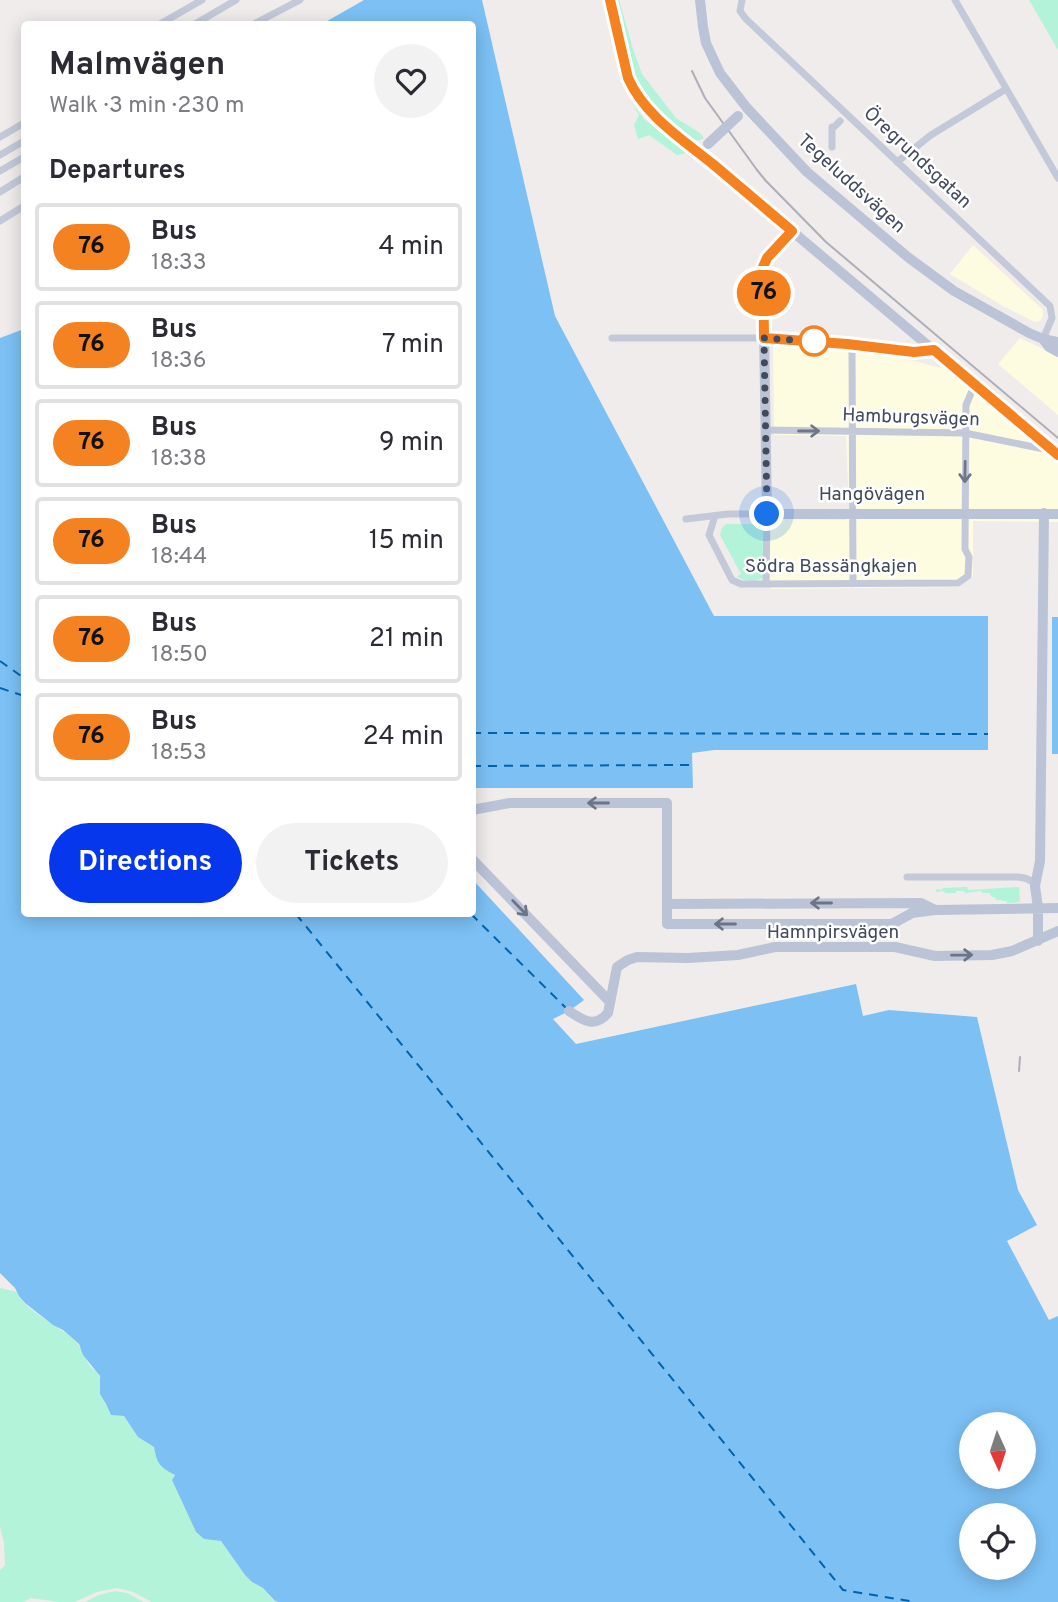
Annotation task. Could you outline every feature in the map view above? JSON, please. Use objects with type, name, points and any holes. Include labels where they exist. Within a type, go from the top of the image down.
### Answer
[{"type":"main road","points":[[610,0],[634,90],[654,116],[1056,453]]},
{"type":"main road","name":"Tegeluddsvägen","points":[[700,0],[710,55],[743,112],[807,172],[909,258],[962,296],[1043,340],[1058,342]]},
{"type":"main road","points":[[699,153],[743,112]]},
{"type":"main road","points":[[767,514],[763,267],[767,258],[792,231]]},
{"type":"main road","name":"Tegeluddsvägen","points":[[1043,340],[1049,348],[1058,352]]},
{"type":"main road","name":"Hamnpirsvägen","points":[[1038,941],[1035,886],[1040,861],[1044,513]]},
{"type":"main road","name":"Hangövägen","points":[[767,514],[1058,514]]},
{"type":"main road","points":[[476,809],[510,803],[667,803],[667,904]]},
{"type":"main road","points":[[476,863],[610,1002],[608,1013],[597,1022],[583,1020],[569,1011]]},
{"type":"main road","name":"Hamnpirsvägen","points":[[935,910],[921,903],[667,904],[667,924],[892,924],[912,913],[935,910],[1058,908]]},
{"type":"main road","name":"Hamnpirsvägen","points":[[610,1002],[615,971],[621,964],[637,957],[738,955],[775,947],[895,947],[935,956],[992,955],[1012,951],[1055,933],[1038,908]]},
{"type":"street","points":[[165,21],[202,0]]},
{"type":"street","points":[[200,21],[236,0]]},
{"type":"street","points":[[260,21],[300,0]]},
{"type":"street","points":[[955,0],[1058,178]]},
{"type":"street","name":"Öregrundsgatan","points":[[741,3],[740,11],[746,19],[1050,306],[1052,318],[1043,340]]},
{"type":"street","points":[[897,162],[931,135],[1006,89]]},
{"type":"street","points":[[832,147],[832,127],[840,121]]},
{"type":"street","points":[[0,137],[21,125]]},
{"type":"street","points":[[0,155],[21,143]]},
{"type":"street","points":[[0,171],[21,159]]},
{"type":"street","points":[[0,192],[21,179]]},
{"type":"street","points":[[0,221],[21,208]]},
{"type":"street","points":[[612,338],[764,338],[914,352],[934,350]]},
{"type":"street","points":[[852,345],[853,584]]},
{"type":"street","points":[[964,513],[966,405],[975,384]]},
{"type":"street","name":"Hamburgsvägen","points":[[765,430],[965,432],[1056,453]]},
{"type":"street","name":"Södra Bassängkajen","points":[[715,516],[709,535],[732,580],[741,584],[958,583],[968,576],[969,558],[965,549],[964,513]]},
{"type":"street","name":"Hangövägen","points":[[686,519],[728,514],[767,514]]},
{"type":"street","points":[[766,584],[767,514]]},
{"type":"street","points":[[907,877],[1018,877],[1032,881],[1035,886]]},
{"type":"shaded area","points":[[973,245],[1042,309],[1040,321],[1035,322],[1003,306],[950,274]]},
{"type":"shaded area","points":[[1020,338],[1058,356],[1058,415],[998,364]]},
{"type":"shaded area","points":[[773,345],[911,360],[948,370],[1058,460],[1058,522],[973,521],[973,576],[958,587],[770,589],[770,519],[846,520],[849,506],[846,436],[774,435]]},
{"type":"green space","points":[[617,0],[642,74],[676,118],[704,138],[695,140],[678,128],[652,105],[644,94],[632,69]]},
{"type":"green space","points":[[1029,0],[1058,0],[1058,50]]},
{"type":"green space","points":[[632,103],[645,120],[688,154],[693,161],[686,153],[677,155],[649,135],[638,139],[634,125],[639,115]]},
{"type":"green space","points":[[726,524],[764,526],[763,578],[750,581],[737,576],[741,574],[720,535]]},
{"type":"green space","points":[[967,887],[968,890],[1019,887],[1020,902],[996,900],[989,893],[981,891],[936,892],[936,889]]},
{"type":"green space","points":[[0,1288],[17,1292],[35,1313],[76,1342],[90,1366],[99,1375],[101,1395],[111,1415],[124,1416],[138,1437],[154,1447],[165,1469],[175,1475],[172,1480],[196,1532],[204,1539],[221,1541],[245,1575],[278,1602],[152,1602],[133,1592],[117,1588],[97,1592],[74,1602],[31,1598],[23,1602],[0,1602],[0,1570],[5,1565],[0,1527]]},
{"type":"green space","points":[[115,1591],[127,1593],[144,1602],[85,1602],[99,1595]]},
{"type":"water","points":[[364,0],[482,0],[555,316],[714,616],[988,616],[988,750],[714,750],[692,753],[693,788],[476,788],[476,21],[327,21]]},
{"type":"water","points":[[21,330],[21,917],[476,917],[476,883],[584,1000],[553,1019],[576,1044],[856,984],[863,1016],[889,1010],[977,1017],[1018,1190],[1037,1225],[1007,1241],[1049,1320],[1058,1316],[1058,1602],[278,1602],[245,1575],[221,1541],[204,1539],[196,1532],[172,1480],[175,1475],[160,1464],[154,1447],[138,1437],[124,1416],[111,1415],[100,1394],[100,1376],[83,1355],[79,1344],[25,1303],[0,1273],[0,338]]},
{"type":"water","points":[[1052,617],[1058,617],[1058,754],[1052,754]]},
{"type":"ferry route","points":[[0,661],[21,676]]},
{"type":"ferry route","points":[[0,688],[21,695]]},
{"type":"ferry route","points":[[476,733],[988,734]]},
{"type":"ferry route","points":[[476,766],[691,765]]},
{"type":"ferry route","points":[[298,917],[843,1590],[915,1602]]},
{"type":"ferry route","points":[[474,917],[567,1009]]},
{"type":"railway","points":[[692,71],[705,98],[757,170],[826,242],[1058,438]]},
{"type":"railway","points":[[1019,1071],[1020,1057]]},
{"type":"bus line","name":"76","points":[[610,0],[628,78],[639,99],[685,143],[792,231],[767,258],[763,267],[764,338],[914,352],[934,350],[1058,455]]},
{"type":"route","points":[[767,514],[764,338],[823,342],[814,341]]}]
